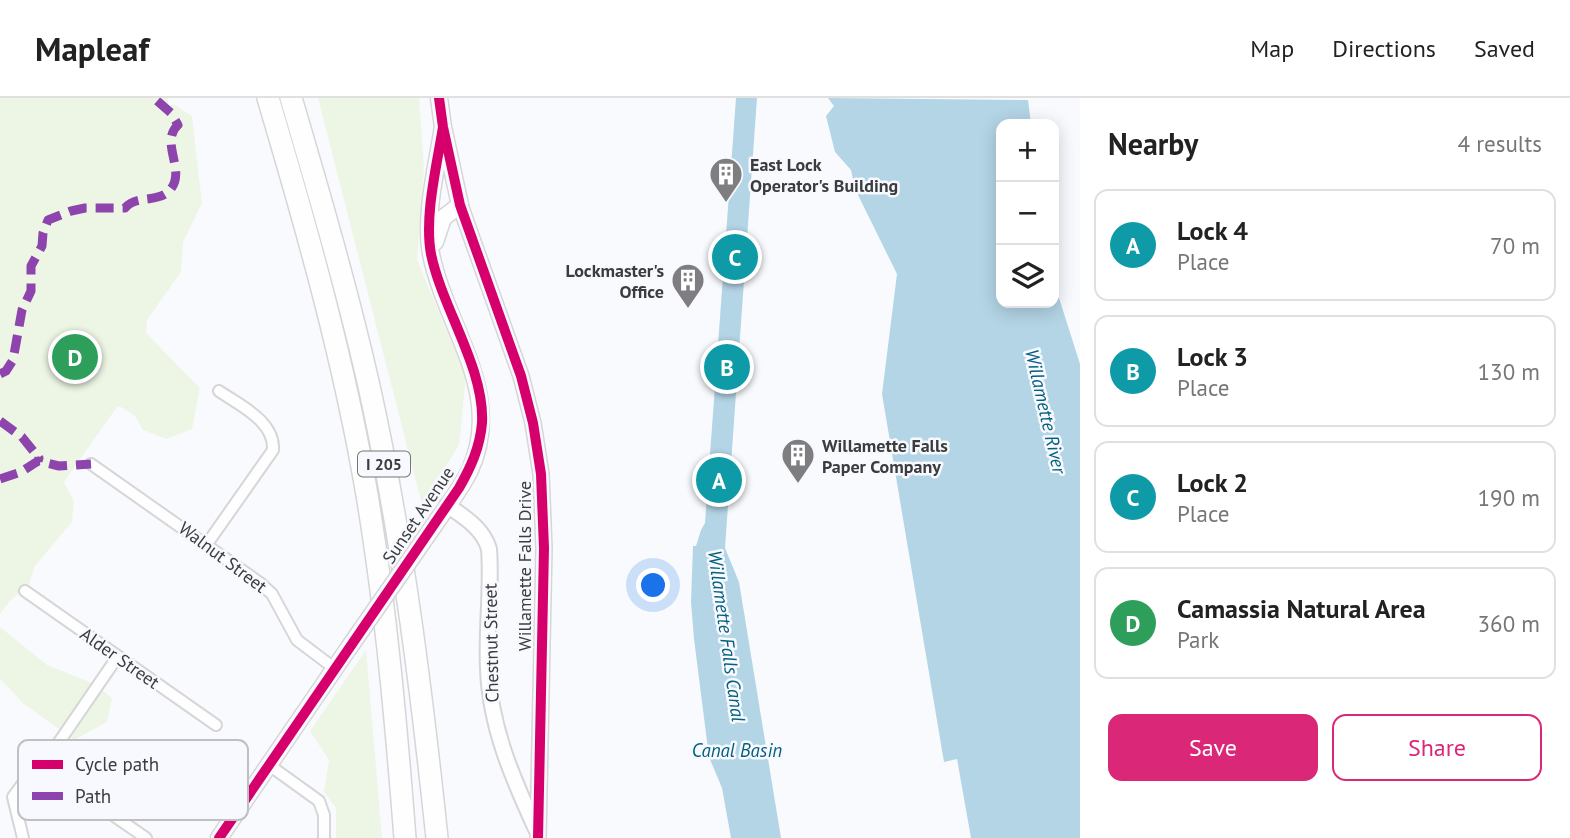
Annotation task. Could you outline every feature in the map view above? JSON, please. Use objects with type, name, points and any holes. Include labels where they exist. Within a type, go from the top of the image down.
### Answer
[{"type":"highway","name":"I 205","points":[[268,98],[330,313],[359,453],[386,629],[405,838]]},
{"type":"highway","name":"I 205","points":[[291,98],[369,385],[411,622],[438,838]]},
{"type":"main road","name":"Willamette Falls Drive","points":[[439,98],[460,205]]},
{"type":"main road","name":"Sunset Avenue","points":[[248,796],[435,524],[469,470],[478,447],[482,406],[431,255],[430,219],[443,127]]},
{"type":"main road","points":[[431,255],[443,218],[460,205]]},
{"type":"main road","name":"Sunset Avenue","points":[[219,838],[231,820]]},
{"type":"street","name":"Willamette Falls Drive","points":[[460,205],[521,376],[533,423],[542,483],[544,548],[538,836]]},
{"type":"street","points":[[207,544],[273,450],[267,426],[219,391]]},
{"type":"street","name":"Walnut Street","points":[[91,464],[207,544],[272,594],[297,640],[334,668]]},
{"type":"street","name":"Chestnut Street","points":[[447,505],[479,530],[489,549],[488,666],[492,712],[506,759],[538,836]]},
{"type":"street","name":"Alder Street","points":[[25,591],[216,725]]},
{"type":"street","points":[[60,740],[118,656]]},
{"type":"street","points":[[269,765],[319,801],[324,815],[324,838]]},
{"type":"street","points":[[18,790],[13,797],[18,818]]},
{"type":"street","points":[[19,820],[23,838]]},
{"type":"street","points":[[120,820],[146,838]]},
{"type":"green space","points":[[0,98],[168,98],[168,108],[173,104],[192,116],[202,203],[183,242],[181,272],[147,320],[146,333],[200,388],[192,429],[166,439],[143,430],[135,416],[117,407],[64,482],[74,502],[72,522],[35,566],[29,584],[0,614]]},
{"type":"green space","points":[[318,98],[419,98],[424,167],[417,260],[466,376],[459,445],[422,505]]},
{"type":"green space","points":[[0,627],[47,665],[95,684],[112,698],[107,722],[74,740],[24,704],[0,679]]},
{"type":"green space","points":[[366,650],[382,838],[336,838],[336,808],[324,792],[329,760],[310,731]]},
{"type":"water","name":"Canal Basin","points":[[736,98],[757,98],[725,548],[739,582],[781,838],[731,838],[722,788],[709,757],[691,602],[693,546],[696,546],[705,523]]},
{"type":"water","name":"Willamette River","points":[[828,98],[1028,100],[1030,119],[996,119],[996,308],[1059,308],[1059,298],[1080,364],[1080,838],[971,838],[957,759],[944,762],[882,394],[897,274],[855,189],[851,170],[835,152],[826,116],[834,106]]},
{"type":"marked path","points":[[0,374],[6,371],[13,360],[22,310],[31,291],[31,266],[42,246],[48,220],[85,208],[125,208],[135,201],[159,197],[170,190],[176,174],[171,140],[178,125],[171,113],[154,98]]},
{"type":"marked path","points":[[0,421],[22,437],[39,458],[38,461]]},
{"type":"marked path","points":[[0,479],[21,472],[38,461],[59,466],[91,464]]},
{"type":"cycle path","points":[[439,98],[460,205],[521,376],[533,423],[541,474],[544,548],[538,838]]},
{"type":"cycle path","points":[[248,796],[459,488],[477,449],[482,423],[477,381],[436,275],[429,239],[432,190],[443,127]]},
{"type":"cycle path","points":[[219,838],[231,820]]},
{"type":"place","name":"East Lock Operator's Building","points":[[726,204]]},
{"type":"place","name":"Lock 2","points":[[735,257]]},
{"type":"place","name":"Lockmaster's Office","points":[[688,310]]},
{"type":"place","name":"Camassia Natural Area","points":[[75,357]]},
{"type":"place","name":"Lock 3","points":[[727,367]]},
{"type":"place","name":"Lock 4","points":[[719,480]]},
{"type":"place","name":"Willamette Falls Paper Company","points":[[798,485]]},
{"type":"water label","name":"Willamette Falls Canal","points":[[727,636]]}]
